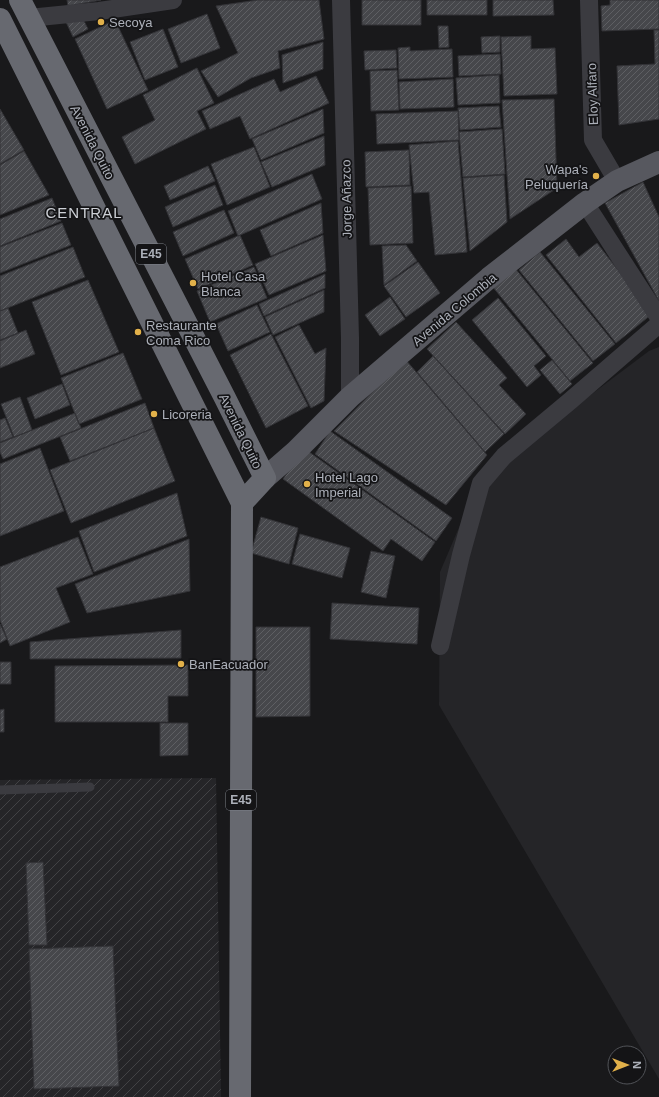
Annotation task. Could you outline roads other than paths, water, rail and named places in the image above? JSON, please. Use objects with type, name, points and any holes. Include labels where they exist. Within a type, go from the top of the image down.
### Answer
[{"type":"highway","name":"Avenida Quito","points":[[25,9],[225,398],[264,478],[242,503]]},
{"type":"highway","name":"E45","points":[[0,19],[242,503],[240,1097]]},
{"type":"main road","name":"Avenida Colombia","points":[[264,478],[296,452],[350,397],[489,278],[585,203],[618,181],[659,162]]},
{"type":"street","points":[[25,9],[99,11],[173,0]]},
{"type":"street","name":"Jorge Añazco","points":[[341,0],[350,338],[350,397]]},
{"type":"street","name":"Eloy Alfaro","points":[[589,0],[593,140],[618,181]]},
{"type":"street","points":[[585,203],[659,318]]},
{"type":"street","points":[[440,646],[461,555],[481,483],[504,456],[659,324]]},
{"type":"lane","points":[[0,790],[90,787]]},
{"type":"place","name":"Secoya","points":[[101,22]]},
{"type":"place","name":"Wapa's Peluquería","points":[[596,176]]},
{"type":"place","name":"Hotel Casa Blanca","points":[[193,283]]},
{"type":"place","name":"Restaurante Coma Rico","points":[[138,332]]},
{"type":"place","name":"Licoreria","points":[[154,414]]},
{"type":"place","name":"Hotel Lago Imperial","points":[[307,484]]},
{"type":"place","name":"BanEacuador","points":[[181,664]]},
{"type":"district","name":"CENTRAL","points":[[84,213]]}]
